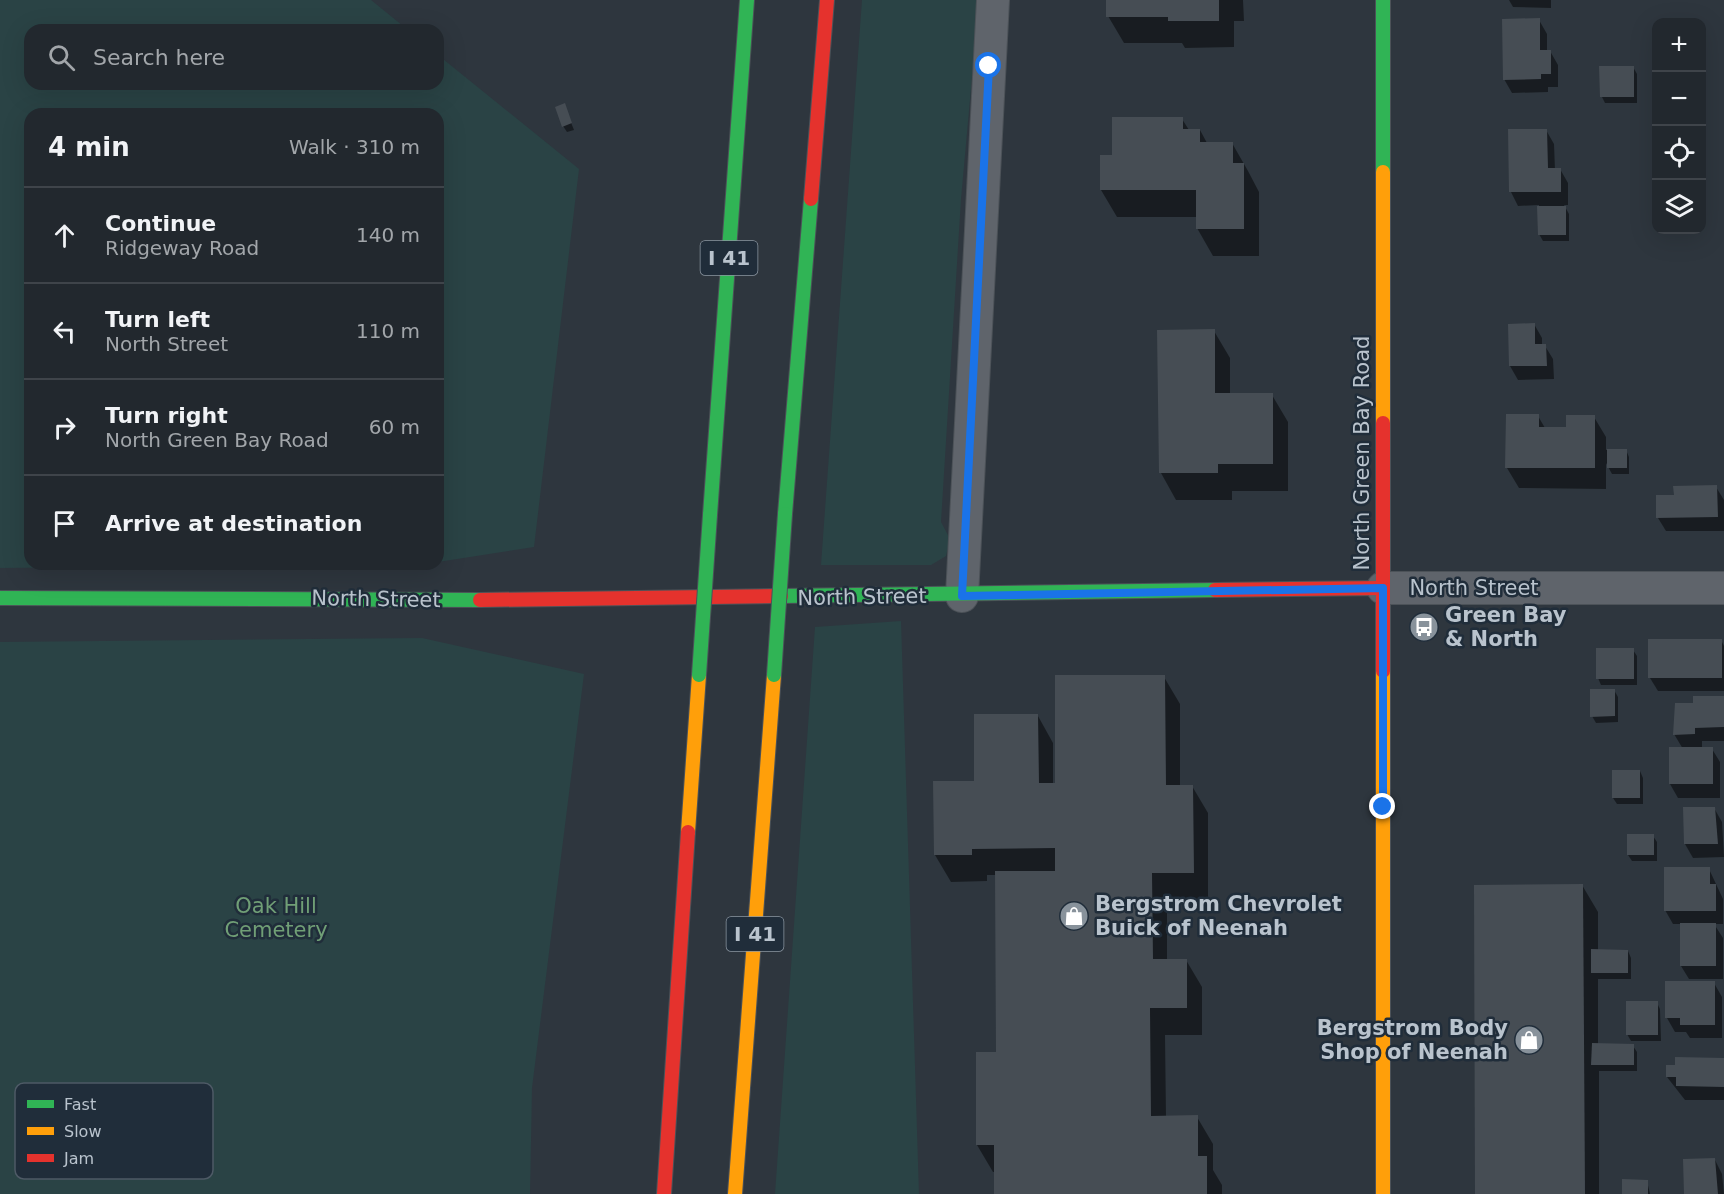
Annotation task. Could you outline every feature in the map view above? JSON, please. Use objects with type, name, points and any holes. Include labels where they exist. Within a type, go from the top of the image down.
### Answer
[{"type":"main road","name":"I 41","points":[[664,1194],[747,0]]},
{"type":"main road","name":"I 41","points":[[735,1194],[785,514],[827,0]]},
{"type":"main road","name":"North Green Bay Road","points":[[1383,0],[1383,1194]]},
{"type":"main road","name":"North Street","points":[[0,598],[463,600],[962,596],[1383,588]]},
{"type":"street","points":[[962,596],[993,0]]},
{"type":"street","name":"North Street","points":[[1383,588],[1724,588]]},
{"type":"green space","points":[[0,0],[371,0],[401,24],[24,24],[24,90],[444,90],[444,60],[579,169],[534,547],[444,561],[444,108],[24,108],[24,568],[0,568]]},
{"type":"green space","points":[[862,0],[979,0],[961,199],[941,522],[950,539],[946,556],[931,565],[821,565]]},
{"type":"green space","points":[[901,621],[919,1194],[775,1194],[815,627]]},
{"type":"green space","name":"Oak Hill Cemetery","points":[[422,638],[584,674],[532,1088],[530,1194],[0,1194],[0,642]]},
{"type":"building","points":[[1106,0],[1219,0],[1219,21],[1168,21],[1168,17],[1106,17]]},
{"type":"building","points":[[1540,18],[1540,50],[1551,50],[1551,74],[1541,74],[1541,79],[1503,80],[1502,19]]},
{"type":"building","points":[[1599,66],[1634,66],[1634,97],[1600,97]]},
{"type":"building","points":[[565,103],[572,123],[562,127],[555,107]]},
{"type":"building","points":[[1112,117],[1183,117],[1183,129],[1200,129],[1200,142],[1233,142],[1233,163],[1244,163],[1244,229],[1196,229],[1196,190],[1100,190],[1100,155],[1112,155]]},
{"type":"building","points":[[1508,129],[1547,129],[1548,168],[1561,168],[1561,192],[1509,192]]},
{"type":"building","points":[[1537,206],[1566,206],[1566,235],[1538,235]]},
{"type":"building","points":[[1535,323],[1535,344],[1546,344],[1547,366],[1509,366],[1508,324]]},
{"type":"building","points":[[1215,329],[1215,393],[1273,393],[1273,464],[1218,464],[1218,473],[1159,473],[1157,330]]},
{"type":"building","points":[[1506,414],[1539,414],[1539,427],[1566,427],[1566,415],[1595,415],[1595,468],[1505,468]]},
{"type":"building","points":[[1607,449],[1627,449],[1627,468],[1607,468]]},
{"type":"building","points":[[1717,485],[1718,517],[1656,518],[1656,495],[1674,495],[1673,486]]},
{"type":"building","points":[[1648,639],[1722,639],[1722,678],[1648,678]]},
{"type":"building","points":[[1596,648],[1634,648],[1634,679],[1596,679]]},
{"type":"building","name":"Bergstrom Chevrolet Buick of Neenah","points":[[1055,675],[1165,675],[1166,785],[1193,785],[1194,873],[1152,873],[1153,959],[1187,959],[1187,1008],[1150,1008],[1151,1116],[1198,1115],[1198,1156],[1207,1156],[1207,1194],[994,1194],[994,1145],[976,1145],[976,1052],[996,1052],[995,871],[1055,871],[1055,848],[972,849],[972,855],[934,855],[933,781],[974,781],[974,714],[1038,714],[1039,783],[1055,783]]},
{"type":"building","points":[[1590,689],[1615,689],[1615,716],[1590,717]]},
{"type":"building","points":[[1693,696],[1724,696],[1724,727],[1695,728],[1695,734],[1673,735],[1675,703],[1693,703]]},
{"type":"building","points":[[1669,747],[1713,747],[1713,784],[1669,784]]},
{"type":"building","points":[[1612,770],[1640,770],[1640,798],[1612,798]]},
{"type":"building","points":[[1683,807],[1715,807],[1718,844],[1684,844]]},
{"type":"building","points":[[1627,834],[1654,834],[1654,855],[1627,855]]},
{"type":"building","points":[[1664,867],[1710,867],[1710,884],[1716,884],[1716,911],[1664,911]]},
{"type":"building","name":"Bergstrom Body Shop of Neenah","points":[[1583,884],[1585,1194],[1475,1194],[1474,885]]},
{"type":"building","points":[[1680,923],[1716,923],[1716,966],[1680,966]]},
{"type":"building","points":[[1591,949],[1628,950],[1628,973],[1591,973]]},
{"type":"building","points":[[1665,981],[1715,981],[1715,1025],[1680,1025],[1680,1018],[1665,1018]]},
{"type":"building","points":[[1626,1001],[1658,1001],[1658,1035],[1626,1035]]},
{"type":"building","points":[[1592,1043],[1634,1044],[1634,1065],[1591,1065]]},
{"type":"building","points":[[1675,1057],[1724,1058],[1724,1087],[1676,1086],[1676,1077],[1666,1077],[1666,1065],[1675,1065]]},
{"type":"building","points":[[1715,1158],[1718,1194],[1684,1194],[1683,1159]]},
{"type":"building","points":[[1622,1179],[1648,1180],[1648,1194],[1622,1194]]},
{"type":"traffic: fast","points":[[710,515],[747,0]]},
{"type":"traffic: fast","points":[[1383,0],[1383,172]]},
{"type":"traffic: fast","points":[[785,514],[811,199]]},
{"type":"traffic: fast","points":[[774,675],[785,514]]},
{"type":"traffic: fast","points":[[699,675],[710,515]]},
{"type":"traffic: fast","points":[[781,596],[1215,590]]},
{"type":"traffic: fast","points":[[0,598],[480,600]]},
{"type":"traffic: slow","points":[[1383,172],[1383,423]]},
{"type":"traffic: slow","points":[[1383,671],[1383,1194]]},
{"type":"traffic: slow","points":[[688,832],[699,675]]},
{"type":"traffic: slow","points":[[735,1194],[774,675]]},
{"type":"traffic: jam","points":[[811,199],[827,0]]},
{"type":"traffic: jam","points":[[1383,423],[1383,671]]},
{"type":"traffic: jam","points":[[1215,590],[1383,588]]},
{"type":"traffic: jam","points":[[480,600],[781,596]]},
{"type":"traffic: jam","points":[[664,1194],[688,832]]},
{"type":"place","name":"Green Bay & North","points":[[1424,627]]},
{"type":"place","name":"Bergstrom Chevrolet Buick of Neenah","points":[[1074,916]]},
{"type":"place","name":"Bergstrom Body Shop of Neenah","points":[[1529,1040]]},
{"type":"route","points":[[989,66],[962,596],[1383,588],[1383,807]]}]
